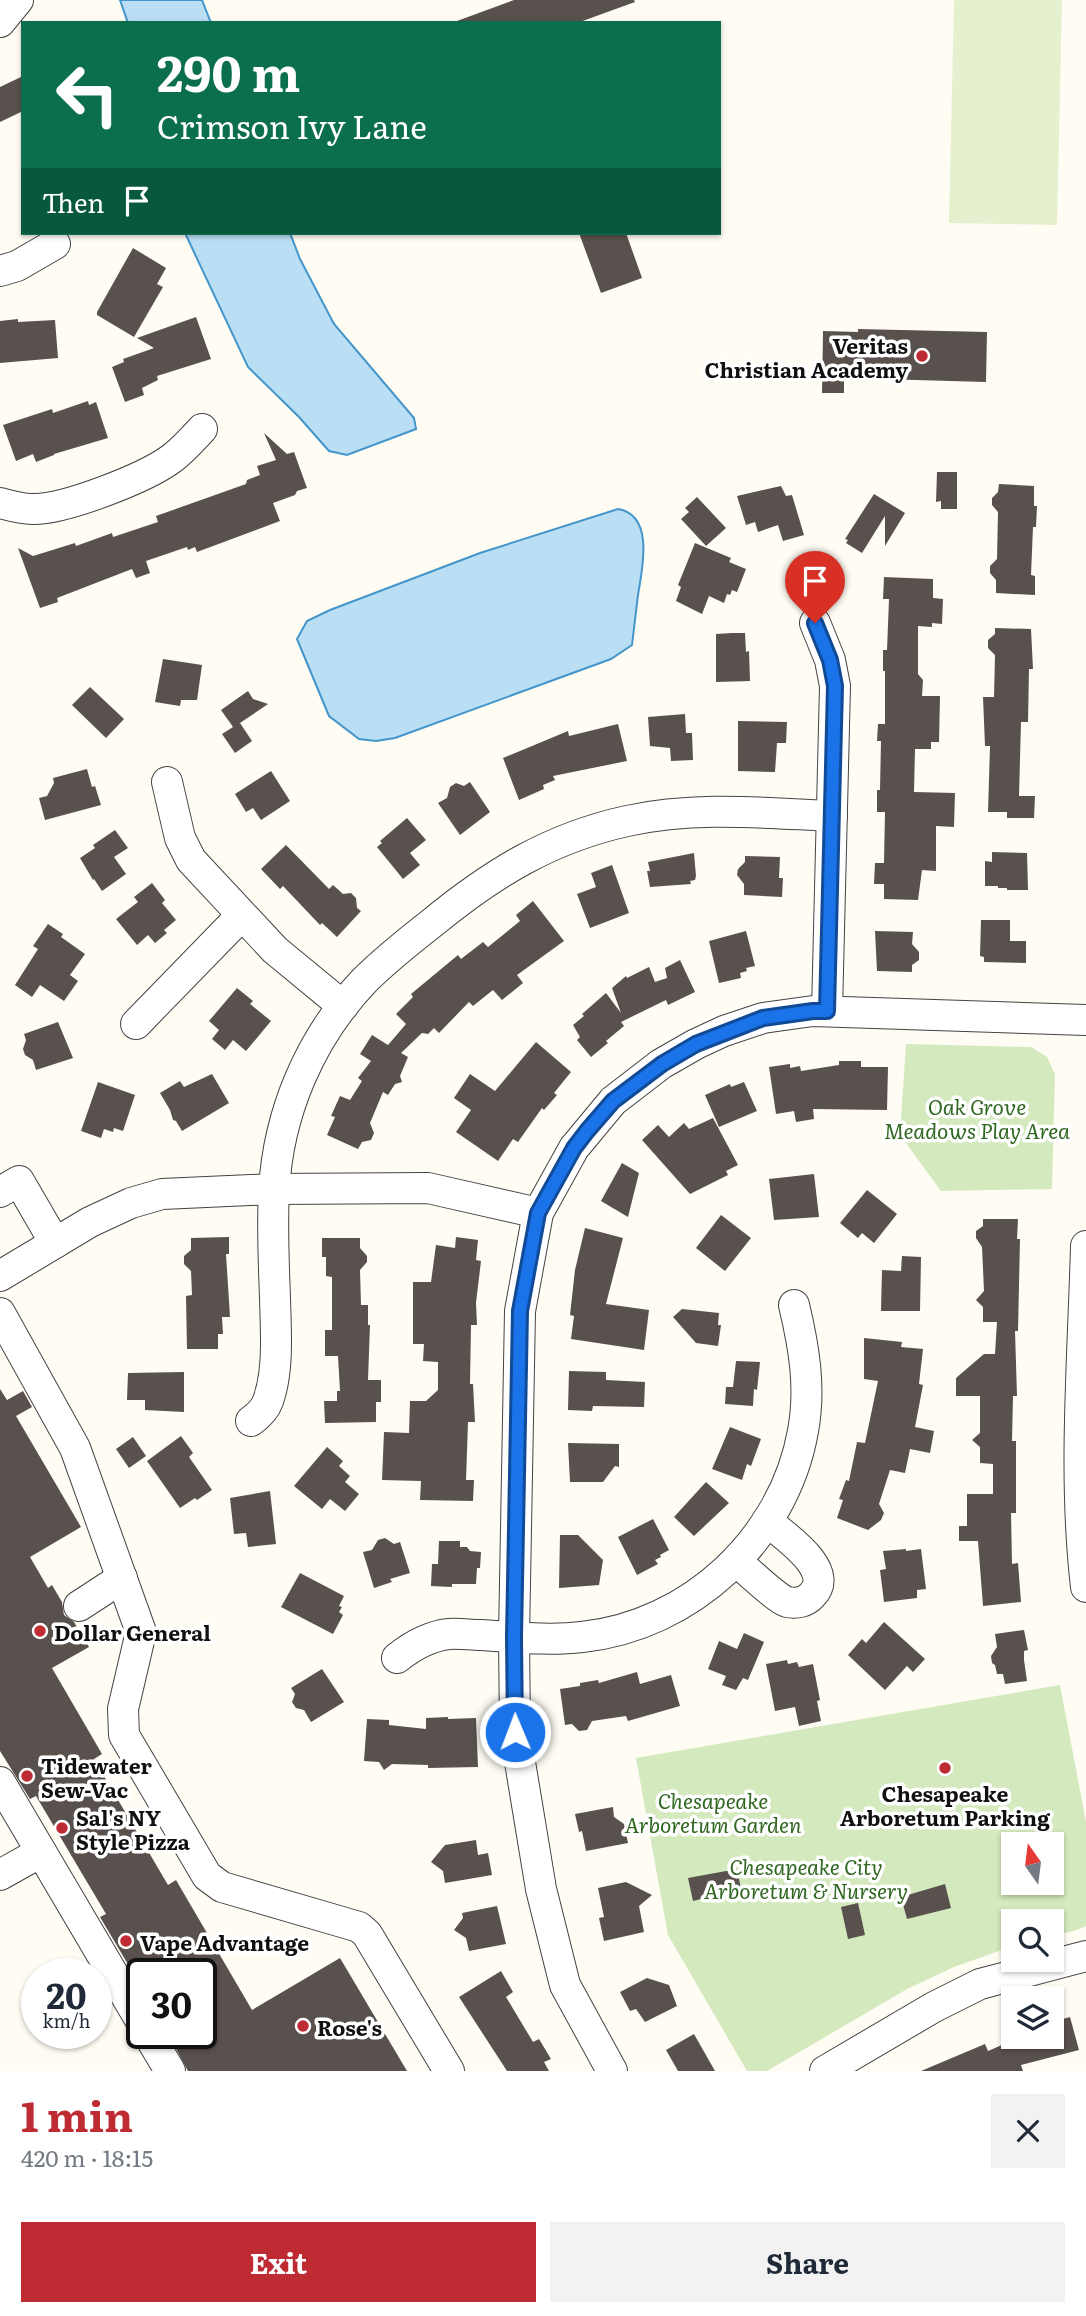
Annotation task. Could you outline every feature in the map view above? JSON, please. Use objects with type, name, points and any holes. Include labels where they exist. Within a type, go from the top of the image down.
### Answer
[{"type":"street","points":[[0,22],[18,0]]},
{"type":"street","points":[[0,271],[17,266],[55,244]]},
{"type":"street","points":[[0,503],[32,509],[50,508],[91,495],[149,473],[170,459],[202,429]]},
{"type":"street","points":[[815,623],[830,660],[835,686],[827,1011]]},
{"type":"street","points":[[167,782],[180,838],[191,860],[275,950],[343,1006]]},
{"type":"street","points":[[251,1421],[267,1405],[276,1350],[274,1189],[280,1140],[296,1087],[324,1031],[375,971],[453,906],[500,872],[558,842],[608,826],[679,813],[719,810],[832,816]]},
{"type":"street","points":[[136,1024],[241,916]]},
{"type":"street","points":[[612,2071],[565,1985],[539,1876],[515,1732],[514,1637],[520,1311],[538,1213],[574,1148],[613,1101],[662,1064],[696,1044],[763,1018],[827,1011],[1086,1020]]},
{"type":"street","points":[[0,1192],[19,1181],[55,1243]]},
{"type":"street","points":[[0,1276],[104,1215],[162,1194],[274,1189],[428,1188],[538,1213]]},
{"type":"street","points":[[1086,1246],[1081,1490],[1086,1587]]},
{"type":"street","points":[[397,1658],[409,1648],[431,1638],[449,1634],[552,1639],[582,1637],[629,1628],[657,1618],[690,1598],[737,1562],[774,1511],[792,1472],[803,1431],[807,1389],[804,1347],[794,1305]]},
{"type":"street","points":[[0,1313],[75,1448],[141,1632],[123,1709],[124,1735],[207,1875],[222,1886],[359,1927],[367,1934],[449,2071]]},
{"type":"street","points":[[737,1562],[785,1601],[806,1601],[815,1594],[818,1584],[813,1563],[806,1553],[767,1521]]},
{"type":"street","points":[[79,1606],[121,1578]]},
{"type":"street","points":[[0,1782],[126,1996]]},
{"type":"street","points":[[0,1875],[41,1852]]},
{"type":"street","points":[[825,2071],[934,2007],[981,1984],[1086,1956]]},
{"type":"street","points":[[157,2049],[170,2071]]},
{"type":"green space","points":[[954,0],[1062,0],[1057,225],[949,223]]},
{"type":"green space","name":"Oak Grove Meadows Play Area","points":[[906,1044],[1031,1047],[1047,1057],[1055,1074],[1052,1189],[941,1191],[900,1135]]},
{"type":"green space","name":"Chesapeake City Arboretum & Nursery","points":[[1060,1685],[1086,1822],[1086,1926],[1064,1933],[1064,1909],[1001,1909],[1001,1950],[954,1967],[907,1989],[767,2071],[747,2071],[668,1935],[636,1758]]},
{"type":"water","points":[[120,0],[202,0],[210,21],[127,21]]},
{"type":"water","points":[[186,235],[291,235],[300,259],[334,324],[414,418],[416,429],[347,455],[329,451],[248,367]]},
{"type":"water","points":[[618,509],[630,513],[642,532],[642,572],[632,645],[611,659],[395,738],[376,741],[359,739],[329,716],[297,639],[307,621],[480,553]]},
{"type":"building","points":[[514,0],[635,2],[583,21],[457,21]]},
{"type":"building","points":[[21,77],[21,112],[0,122],[0,87]]},
{"type":"building","points":[[580,235],[627,235],[642,278],[601,293]]},
{"type":"building","points":[[133,248],[166,268],[157,284],[163,287],[134,337],[97,315]]},
{"type":"building","points":[[196,317],[211,359],[157,376],[158,380],[142,388],[144,395],[125,402],[112,367],[124,362],[123,359],[154,348],[137,338]]},
{"type":"building","points":[[18,319],[18,322],[55,320],[58,358],[0,363],[0,321]]},
{"type":"building","name":"Veritas Christian Academy","points":[[858,329],[987,332],[986,382],[844,378],[844,393],[822,393],[823,331],[858,332]]},
{"type":"building","points":[[88,401],[89,405],[96,402],[108,438],[36,462],[33,454],[16,461],[3,425]]},
{"type":"building","points":[[264,433],[287,454],[294,452],[307,488],[273,503],[280,521],[197,552],[195,547],[188,550],[187,547],[146,561],[150,573],[136,578],[132,569],[57,598],[58,602],[40,608],[18,548],[33,556],[75,543],[76,546],[112,533],[113,537],[158,522],[156,516],[246,484],[247,480],[260,475],[257,466],[276,460]]},
{"type":"building","points":[[937,472],[957,472],[957,509],[941,509],[941,501],[936,502]]},
{"type":"building","points":[[999,484],[1034,486],[1034,506],[1037,506],[1036,527],[1033,527],[1031,575],[1035,576],[1035,595],[996,593],[996,580],[990,573],[990,566],[997,559],[998,512],[992,505],[992,498],[998,492]]},
{"type":"building","points":[[781,486],[786,496],[792,495],[804,535],[783,541],[778,525],[758,532],[755,522],[746,525],[737,496]]},
{"type":"building","points":[[874,494],[905,513],[885,546],[885,516],[862,553],[846,543],[848,540],[845,539]]},
{"type":"building","points":[[697,497],[726,528],[706,546],[681,519],[689,512],[685,508]]},
{"type":"building","points":[[695,543],[731,558],[729,562],[746,569],[737,592],[732,590],[730,595],[727,594],[724,603],[709,596],[702,614],[676,601],[681,587],[678,585]]},
{"type":"building","points":[[884,577],[933,579],[933,598],[943,599],[942,624],[932,623],[932,627],[918,626],[918,674],[923,680],[922,696],[940,696],[939,742],[931,742],[931,749],[915,749],[914,792],[955,793],[954,827],[936,826],[936,871],[922,870],[918,900],[884,899],[884,884],[874,884],[875,863],[884,863],[885,812],[877,812],[881,741],[877,741],[878,724],[885,724],[883,650],[887,650],[889,599],[883,599]]},
{"type":"building","points":[[995,628],[1031,629],[1033,669],[1029,669],[1028,722],[1021,722],[1019,796],[1035,796],[1034,818],[1007,818],[1007,812],[988,812],[990,746],[985,746],[983,697],[994,697],[995,655],[988,648],[988,640],[995,634]]},
{"type":"building","points":[[745,633],[746,652],[749,651],[750,681],[716,682],[716,634]]},
{"type":"building","points":[[163,659],[202,665],[197,700],[181,700],[180,706],[155,702]]},
{"type":"building","points":[[90,687],[124,719],[106,738],[72,705]]},
{"type":"building","points":[[248,691],[253,699],[268,704],[240,723],[252,741],[235,753],[222,734],[233,727],[221,710]]},
{"type":"building","points":[[685,714],[686,733],[692,733],[693,760],[671,761],[670,748],[650,746],[648,717]]},
{"type":"building","points":[[738,721],[787,722],[786,743],[777,743],[775,772],[738,771]]},
{"type":"building","points":[[618,724],[627,761],[553,776],[555,780],[543,785],[544,789],[519,800],[503,758],[568,731],[569,736]]},
{"type":"building","points":[[87,769],[101,805],[45,820],[39,798],[47,796],[54,783],[53,778]]},
{"type":"building","points":[[271,771],[290,801],[261,820],[253,808],[246,812],[235,794]]},
{"type":"building","points":[[470,782],[490,812],[460,835],[438,803],[447,798],[450,787],[456,783],[464,786]]},
{"type":"building","points":[[407,818],[426,840],[410,853],[420,865],[403,879],[377,847],[382,843],[380,841]]},
{"type":"building","points":[[115,830],[128,848],[114,857],[126,874],[102,891],[80,858]]},
{"type":"building","points":[[286,845],[329,889],[333,885],[343,894],[351,893],[356,898],[357,908],[361,911],[337,937],[322,923],[320,925],[283,886],[280,889],[261,869]]},
{"type":"building","points":[[992,852],[1027,853],[1028,890],[985,886],[985,861],[992,862]]},
{"type":"building","points":[[694,853],[696,876],[695,880],[690,881],[691,884],[650,887],[648,862]]},
{"type":"building","points":[[745,856],[780,857],[782,897],[744,895],[744,884],[737,875],[738,869],[745,862]]},
{"type":"building","points":[[612,865],[629,913],[590,928],[577,894],[596,887],[591,873]]},
{"type":"building","points":[[152,883],[165,900],[162,903],[176,920],[164,930],[167,933],[155,943],[148,935],[137,945],[116,919],[138,902],[134,897]]},
{"type":"building","points":[[533,901],[564,941],[517,975],[523,983],[502,1000],[493,990],[473,1006],[469,1002],[439,1033],[434,1028],[428,1034],[422,1033],[401,1053],[408,1057],[400,1076],[402,1082],[395,1084],[388,1095],[383,1092],[370,1123],[374,1133],[371,1140],[362,1142],[358,1149],[327,1135],[335,1117],[331,1116],[340,1096],[350,1100],[362,1081],[358,1078],[371,1061],[360,1054],[372,1035],[388,1045],[406,1024],[396,1014],[413,997],[411,994],[458,955],[461,959],[483,942],[488,947],[520,921],[516,915]]},
{"type":"building","points":[[981,920],[1010,920],[1010,941],[1026,941],[1026,963],[984,962],[984,957],[980,956]]},
{"type":"building","points":[[48,924],[85,954],[70,975],[78,981],[64,1001],[40,985],[32,997],[15,985],[38,949],[33,946]]},
{"type":"building","points":[[746,931],[755,966],[740,973],[741,978],[719,983],[709,941]]},
{"type":"building","points":[[875,931],[913,932],[912,944],[919,952],[919,960],[912,965],[912,972],[877,971]]},
{"type":"building","points":[[680,960],[695,992],[668,1005],[666,1000],[621,1022],[624,1026],[591,1057],[577,1040],[580,1037],[573,1025],[584,1016],[582,1014],[606,993],[621,1013],[612,988],[626,976],[627,978],[649,967],[655,982],[667,978],[665,968]]},
{"type":"building","points":[[237,988],[253,1001],[250,1004],[271,1021],[246,1051],[233,1040],[225,1050],[212,1039],[219,1030],[209,1021]]},
{"type":"building","points":[[58,1022],[73,1058],[36,1070],[33,1060],[25,1055],[23,1049],[26,1040],[24,1034]]},
{"type":"building","points":[[536,1042],[571,1072],[554,1093],[557,1095],[544,1110],[542,1108],[518,1142],[513,1139],[498,1161],[456,1132],[471,1110],[454,1098],[470,1074],[495,1091]]},
{"type":"building","points":[[839,1061],[861,1061],[861,1067],[888,1067],[887,1110],[813,1109],[814,1119],[796,1122],[794,1111],[776,1114],[769,1067],[790,1064],[790,1068],[800,1066],[801,1071],[839,1065]]},
{"type":"building","points":[[212,1074],[229,1103],[182,1131],[173,1120],[160,1093],[180,1081],[184,1087]]},
{"type":"building","points":[[98,1082],[135,1095],[123,1131],[104,1129],[101,1138],[81,1131]]},
{"type":"building","points":[[744,1082],[757,1111],[719,1127],[705,1095],[730,1084],[731,1087]]},
{"type":"building","points":[[713,1118],[738,1165],[726,1171],[728,1175],[690,1194],[642,1140],[658,1125],[669,1137],[684,1123],[689,1129]]},
{"type":"building","points":[[622,1163],[639,1173],[628,1217],[601,1201]]},
{"type":"building","points":[[814,1174],[819,1217],[774,1220],[769,1179]]},
{"type":"building","points":[[867,1190],[897,1214],[874,1243],[862,1233],[858,1238],[840,1223]]},
{"type":"building","points":[[721,1215],[751,1238],[725,1271],[696,1248]]},
{"type":"building","points":[[983,1219],[1018,1219],[1017,1239],[1020,1239],[1018,1331],[1015,1331],[1017,1396],[1013,1396],[1012,1441],[1016,1441],[1016,1513],[1011,1513],[1012,1564],[1018,1563],[1021,1602],[983,1606],[978,1541],[959,1541],[959,1526],[967,1526],[967,1494],[993,1494],[993,1464],[980,1463],[980,1447],[972,1440],[980,1433],[980,1396],[956,1396],[956,1378],[984,1354],[995,1354],[997,1322],[983,1322],[983,1307],[976,1300],[984,1291],[982,1247],[976,1238],[976,1231],[983,1226]]},
{"type":"building","points":[[585,1228],[623,1238],[606,1304],[649,1310],[644,1350],[571,1339],[574,1316],[570,1315],[575,1270]]},
{"type":"building","points":[[229,1237],[229,1254],[226,1254],[230,1317],[222,1317],[223,1334],[218,1334],[218,1349],[187,1349],[186,1296],[192,1295],[191,1271],[184,1264],[184,1256],[191,1250],[191,1238]]},
{"type":"building","points":[[456,1237],[478,1240],[476,1260],[481,1261],[476,1303],[477,1325],[471,1325],[470,1384],[473,1384],[475,1422],[468,1422],[466,1480],[474,1480],[473,1501],[420,1500],[421,1481],[382,1480],[384,1432],[409,1433],[410,1401],[426,1401],[438,1390],[438,1362],[423,1361],[424,1344],[413,1344],[413,1282],[431,1282],[436,1245],[455,1248]]},
{"type":"building","points":[[322,1238],[360,1238],[360,1248],[367,1256],[367,1262],[360,1270],[361,1305],[368,1305],[370,1325],[368,1380],[381,1380],[381,1402],[376,1402],[376,1422],[325,1423],[324,1401],[337,1401],[337,1391],[340,1391],[338,1356],[325,1356],[325,1330],[332,1330],[332,1277],[326,1276]]},
{"type":"building","points":[[902,1256],[921,1257],[920,1311],[881,1311],[882,1270],[901,1271]]},
{"type":"building","points":[[682,1309],[719,1313],[718,1325],[721,1325],[718,1346],[696,1343],[673,1317]]},
{"type":"building","points":[[864,1338],[902,1342],[901,1347],[923,1349],[919,1384],[923,1385],[915,1427],[934,1431],[930,1453],[910,1449],[905,1473],[890,1470],[879,1504],[884,1513],[881,1520],[868,1530],[837,1518],[843,1500],[839,1499],[846,1480],[849,1481],[857,1442],[865,1443],[878,1381],[864,1379]]},
{"type":"building","points":[[736,1361],[760,1362],[753,1406],[725,1404],[726,1387],[733,1387]]},
{"type":"building","points":[[569,1371],[606,1372],[606,1380],[645,1382],[644,1407],[593,1406],[592,1411],[568,1410]]},
{"type":"building","points":[[184,1372],[184,1412],[145,1410],[145,1400],[127,1400],[128,1373]]},
{"type":"building","points":[[0,1389],[7,1400],[23,1391],[32,1407],[16,1416],[81,1527],[30,1557],[48,1588],[52,1585],[62,1602],[64,1615],[74,1622],[89,1647],[52,1668],[102,1754],[94,1759],[168,1885],[176,1880],[252,2010],[340,1958],[407,2071],[188,2071],[176,2049],[217,2049],[217,1958],[126,1958],[126,1961],[100,1917],[106,1914],[36,1796],[30,1799],[0,1751]]},
{"type":"building","points":[[730,1427],[761,1439],[751,1466],[747,1464],[742,1480],[712,1469]]},
{"type":"building","points":[[181,1436],[193,1453],[189,1457],[212,1490],[180,1508],[147,1461]]},
{"type":"building","points":[[133,1437],[146,1456],[129,1468],[116,1449]]},
{"type":"building","points":[[568,1443],[619,1444],[619,1467],[615,1466],[603,1482],[570,1482]]},
{"type":"building","points":[[327,1447],[343,1461],[339,1466],[350,1476],[345,1482],[359,1494],[345,1511],[330,1499],[322,1509],[294,1486]]},
{"type":"building","points":[[706,1482],[729,1503],[694,1536],[674,1517]]},
{"type":"building","points":[[270,1491],[276,1544],[248,1547],[246,1533],[234,1534],[230,1498]]},
{"type":"building","points":[[653,1519],[669,1550],[655,1560],[658,1564],[637,1575],[618,1537]]},
{"type":"building","points":[[560,1535],[578,1535],[603,1560],[599,1585],[559,1588]]},
{"type":"building","points":[[385,1538],[394,1544],[400,1542],[410,1573],[390,1579],[392,1582],[374,1588],[363,1552],[372,1550],[378,1540]]},
{"type":"building","points":[[439,1541],[460,1541],[460,1547],[481,1552],[476,1584],[431,1586],[432,1564],[438,1564]]},
{"type":"building","points":[[921,1549],[926,1589],[917,1590],[917,1598],[884,1602],[880,1570],[886,1569],[883,1551]]},
{"type":"building","points":[[300,1573],[344,1596],[339,1606],[342,1607],[339,1612],[343,1615],[333,1634],[281,1607]]},
{"type":"building","points":[[884,1622],[925,1659],[913,1672],[907,1666],[885,1690],[848,1655],[862,1639],[866,1643]]},
{"type":"building","points":[[1024,1630],[1028,1650],[1024,1651],[1027,1681],[1005,1684],[1003,1674],[997,1674],[992,1663],[991,1656],[997,1647],[995,1634]]},
{"type":"building","points":[[744,1633],[764,1642],[748,1680],[743,1678],[736,1690],[722,1685],[726,1676],[708,1669],[719,1641],[737,1649]]},
{"type":"building","points":[[787,1660],[788,1664],[797,1662],[799,1667],[813,1664],[821,1721],[799,1726],[795,1707],[775,1711],[766,1664]]},
{"type":"building","points":[[322,1669],[344,1702],[311,1722],[304,1710],[296,1708],[292,1702],[295,1694],[291,1688]]},
{"type":"building","points":[[637,1672],[640,1684],[671,1675],[680,1706],[628,1721],[626,1716],[592,1721],[587,1730],[579,1731],[572,1724],[565,1725],[560,1689],[598,1680],[599,1683]]},
{"type":"building","points":[[426,1718],[476,1718],[478,1767],[428,1768],[428,1765],[392,1764],[384,1770],[379,1762],[364,1761],[367,1719],[389,1720],[389,1725],[426,1729]]},
{"type":"building","points":[[613,1807],[614,1817],[624,1824],[628,1843],[586,1851],[575,1814]]},
{"type":"building","points":[[476,1840],[478,1855],[488,1853],[492,1875],[445,1883],[443,1871],[431,1862],[445,1845]]},
{"type":"building","points":[[737,1869],[741,1889],[693,1901],[688,1878]]},
{"type":"building","points":[[626,1882],[652,1895],[639,1906],[644,1932],[604,1941],[599,1918],[604,1917],[598,1888]]},
{"type":"building","points":[[945,1884],[951,1908],[907,1919],[901,1897]]},
{"type":"building","points":[[858,1903],[865,1935],[848,1939],[841,1907]]},
{"type":"building","points":[[497,1906],[506,1944],[469,1951],[466,1938],[454,1930],[463,1918],[462,1913]]},
{"type":"building","points":[[501,1971],[513,1992],[506,1997],[533,2042],[539,2039],[551,2059],[544,2062],[549,2071],[507,2071],[459,1997]]},
{"type":"building","points":[[647,1978],[669,1985],[677,2006],[645,2022],[636,2009],[630,2011],[620,1992]]},
{"type":"building","points":[[1070,2017],[1079,2050],[1021,2065],[1023,2071],[921,2071],[985,2044],[988,2051],[1001,2045],[1001,2049],[1064,2049],[1064,2019]]},
{"type":"building","points":[[694,2034],[715,2071],[678,2071],[666,2050]]},
{"type":"place","name":"Veritas Christian Academy","points":[[922,356]]},
{"type":"place","name":"Dollar General","points":[[40,1631]]},
{"type":"place","name":"Chesapeake Arboretum Parking","points":[[945,1768]]},
{"type":"place","name":"Tidewater Sew-Vac","points":[[27,1776]]},
{"type":"place","name":"Sal's NY Style Pizza","points":[[62,1828]]},
{"type":"place","name":"Vape Advantage","points":[[126,1941]]},
{"type":"place","name":"Rose's","points":[[303,2026]]},
{"type":"route","points":[[515,1732],[514,1637],[520,1311],[538,1213],[574,1148],[587,1131],[613,1101],[662,1064],[724,1031],[763,1018],[827,1011],[835,686],[830,660],[815,623]]},
{"type":"park label","name":"Chesapeake Arboretum Garden","points":[[713,1811]]}]
